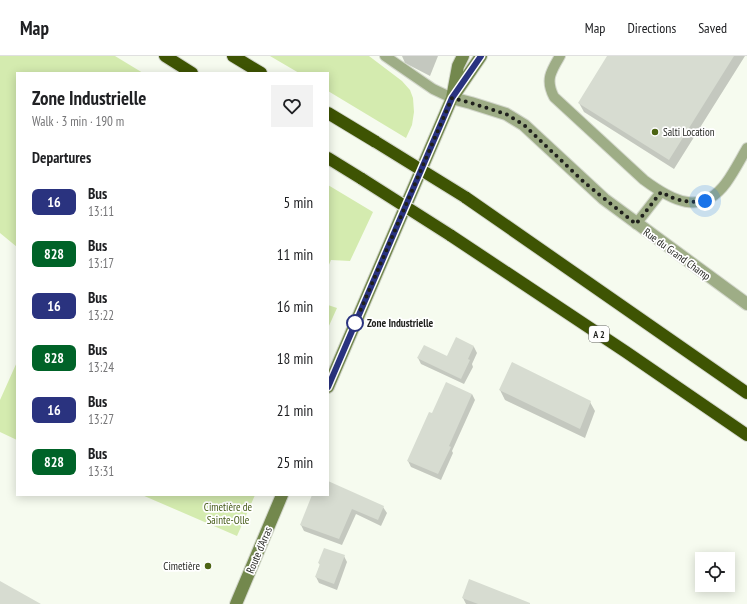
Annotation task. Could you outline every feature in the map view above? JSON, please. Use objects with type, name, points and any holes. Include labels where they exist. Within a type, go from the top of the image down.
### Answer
[{"type":"highway","points":[[165,56],[190,72]]},
{"type":"highway","points":[[233,56],[259,72]]},
{"type":"highway","points":[[329,115],[465,197],[747,393]]},
{"type":"highway","name":"A 2","points":[[329,159],[362,178],[450,235],[747,435]]},
{"type":"main road","points":[[452,98],[458,66],[463,56]]},
{"type":"main road","points":[[329,385],[452,98],[481,56]]},
{"type":"main road","name":"Route d'Arras","points":[[236,604],[282,496]]},
{"type":"street","name":"Rue du Grand Champ","points":[[452,98],[506,114],[524,125],[585,183],[632,220],[746,302]]},
{"type":"lane","points":[[385,56],[433,89],[452,98]]},
{"type":"lane","points":[[560,56],[551,71],[549,83],[550,90],[554,97],[644,180],[661,192],[683,202],[705,201],[714,195],[725,184],[747,148]]},
{"type":"lane","points":[[632,220],[661,192]]},
{"type":"green space","points":[[0,56],[115,56],[141,72],[16,72],[16,246],[0,233]]},
{"type":"green space","points":[[270,56],[369,56],[402,81],[410,90],[413,98],[414,112],[412,125],[406,138],[329,92],[329,72],[297,72]]},
{"type":"green space","points":[[329,186],[373,212],[350,261],[331,260],[329,265]]},
{"type":"green space","points":[[329,305],[337,308],[329,326]]},
{"type":"green space","points":[[16,364],[16,440],[0,432],[0,400]]},
{"type":"green space","name":"Cimetière de Sainte-Olle","points":[[144,496],[255,496],[237,536]]},
{"type":"building","name":"Salti Location","points":[[607,56],[734,56],[669,160],[578,103]]},
{"type":"building","points":[[456,337],[474,346],[468,359],[470,360],[461,379],[417,358],[424,345],[447,356]]},
{"type":"building","points":[[512,362],[591,401],[580,429],[499,390]]},
{"type":"building","points":[[446,382],[472,394],[449,446],[451,447],[438,474],[407,461],[429,412],[432,413]]},
{"type":"building","points":[[329,481],[384,506],[378,520],[352,509],[339,539],[300,525],[312,496],[329,496]]},
{"type":"building","points":[[324,548],[345,555],[334,584],[315,577],[320,564],[318,563]]},
{"type":"building","points":[[469,579],[530,604],[478,604],[462,598]]},
{"type":"building","points":[[0,581],[41,604],[0,604]]},
{"type":"bus line","name":"16","points":[[329,385],[452,98],[481,56]]},
{"type":"place","name":"Salti Location","points":[[655,132]]},
{"type":"place","name":"Zone Industrielle","points":[[355,323]]},
{"type":"place","name":"Cimetière","points":[[208,566]]},
{"type":"route","points":[[355,323],[452,98],[506,114],[524,125],[585,183],[636,224],[661,192],[683,202],[705,201]]}]
